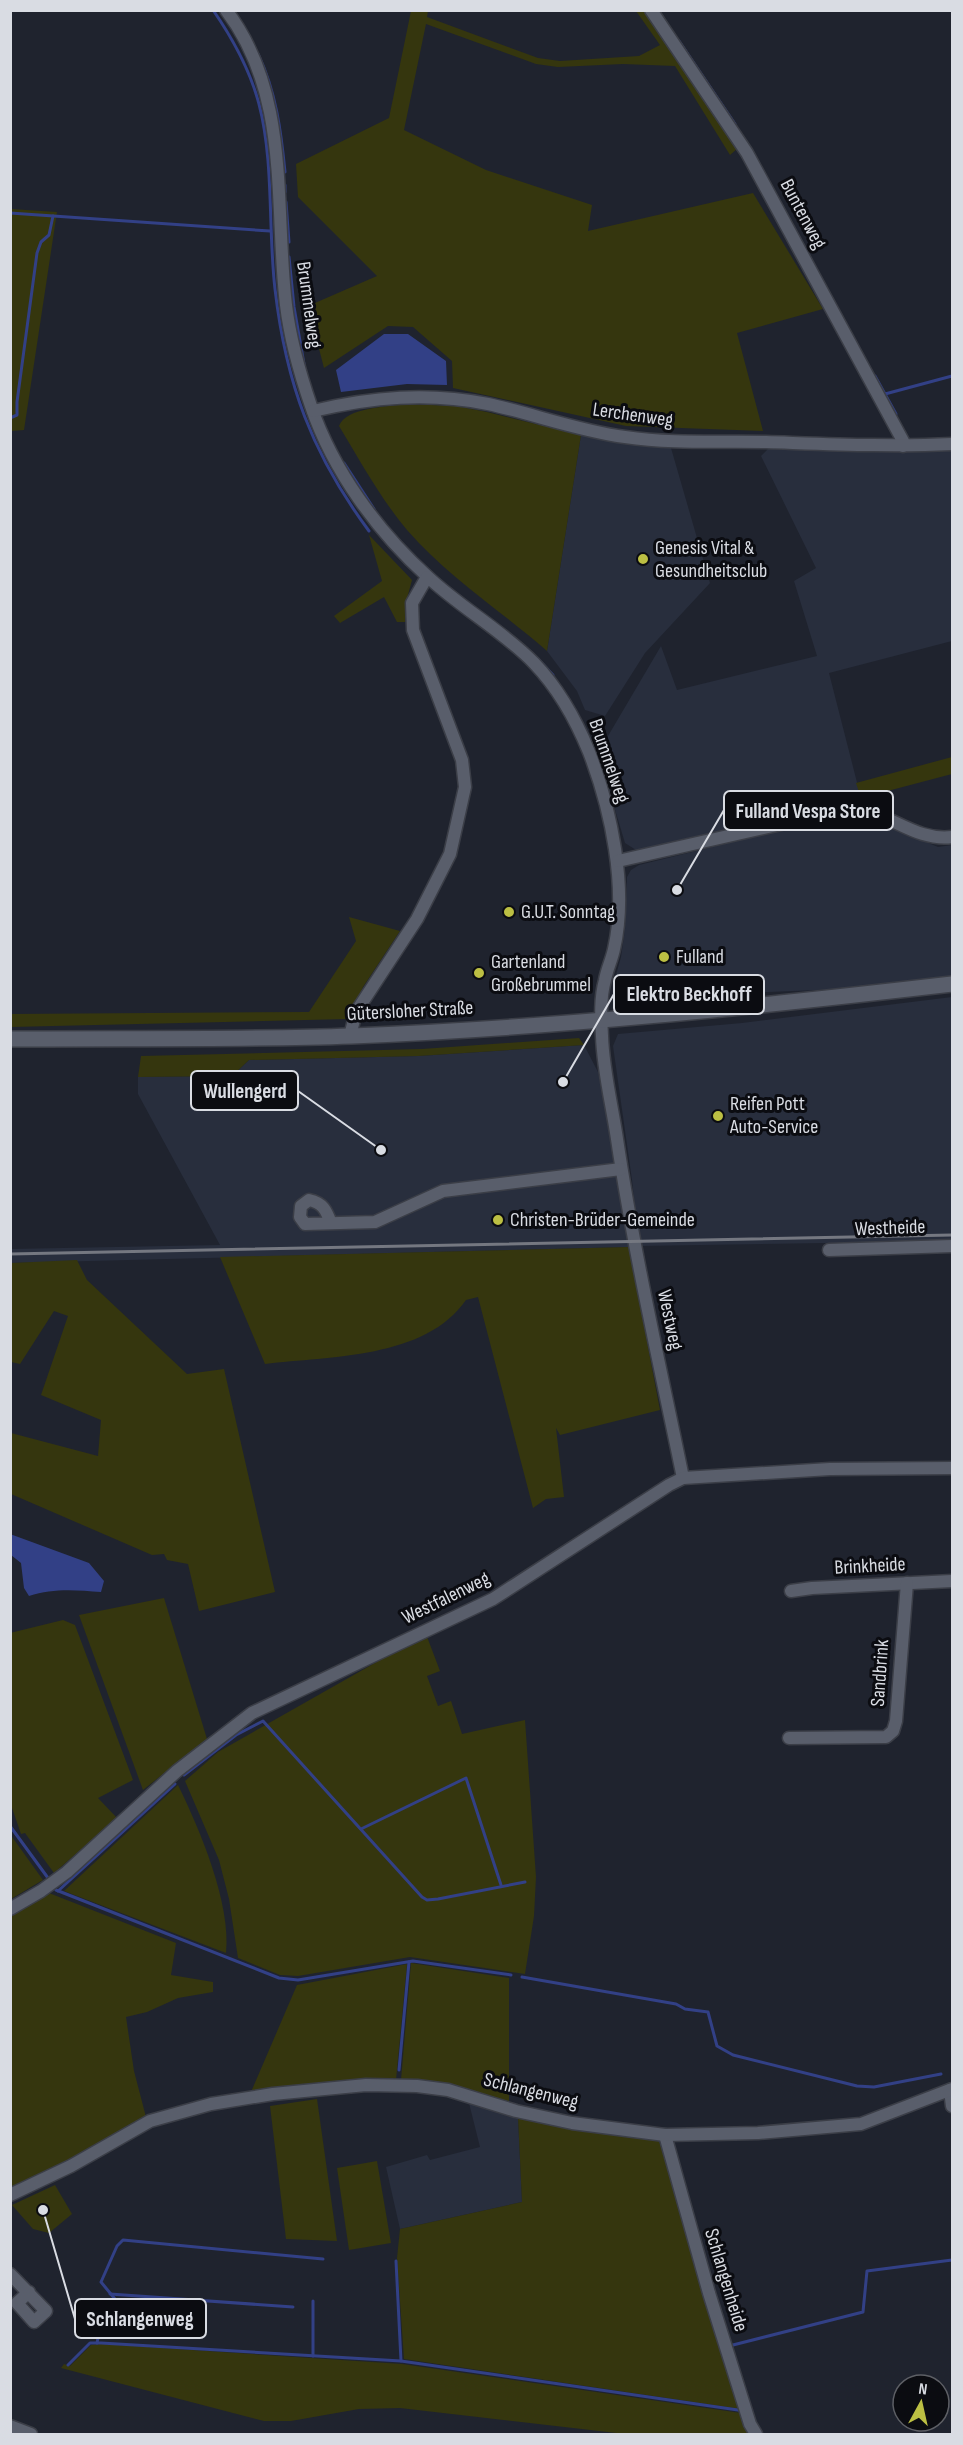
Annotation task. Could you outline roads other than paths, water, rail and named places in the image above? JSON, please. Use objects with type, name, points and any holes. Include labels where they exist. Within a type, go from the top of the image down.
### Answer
[{"type":"main road","name":"Gütersloher Straße","points":[[10,1039],[351,1036],[602,1020],[952,984]]},
{"type":"street","name":"Brummelweg","points":[[226,10],[251,55],[270,103],[276,141],[286,307],[291,336],[313,411],[334,457],[357,495],[390,538],[427,577],[534,663],[570,712],[589,753],[618,861],[616,938],[602,993],[602,1020]]},
{"type":"street","name":"Buntenweg","points":[[651,10],[747,153],[903,441],[903,446]]},
{"type":"street","name":"Lerchenweg","points":[[313,411],[369,399],[408,396],[457,399],[600,433],[650,440],[903,446],[952,444]]},
{"type":"street","points":[[351,1036],[356,1012],[417,920],[450,854],[465,787],[462,760],[413,630],[412,603],[427,577]]},
{"type":"street","points":[[618,861],[847,809],[863,808],[926,836],[938,839],[952,837]]},
{"type":"street","name":"Westweg","points":[[602,1020],[602,1039],[621,1169],[683,1478]]},
{"type":"street","points":[[331,1222],[375,1222],[443,1191],[621,1169]]},
{"type":"street","name":"Westheide","points":[[829,1250],[952,1246]]},
{"type":"street","name":"Westfalenweg","points":[[10,1909],[67,1872],[177,1772],[252,1713],[493,1599],[683,1478],[830,1469],[952,1468]]},
{"type":"street","name":"Brinkheide","points":[[791,1591],[952,1581]]},
{"type":"street","name":"Sandbrink","points":[[789,1738],[886,1737],[893,1731],[896,1721],[907,1583]]},
{"type":"street","name":"Schlangenweg","points":[[10,2195],[71,2166],[150,2121],[211,2104],[325,2088],[400,2084],[431,2087],[572,2123],[665,2135],[758,2133],[861,2124],[880,2119],[951,2089],[952,2106]]},
{"type":"street","name":"Schlangenheide","points":[[665,2135],[709,2293],[750,2424],[756,2434]]},
{"type":"street","points":[[10,2274],[29,2292]]},
{"type":"street","points":[[10,2426],[31,2434]]},
{"type":"water","points":[[384,334],[408,334],[446,361],[447,385],[407,384],[341,392],[336,370]]},
{"type":"water","points":[[10,1534],[89,1563],[104,1581],[101,1592],[56,1591],[29,1596],[24,1588],[21,1563],[11,1555]]},
{"type":"waterway","points":[[213,10],[240,55],[251,79],[264,126],[269,172],[275,289],[286,356],[295,387],[317,446],[349,502],[369,531]]},
{"type":"waterway","points":[[679,41],[735,124]]},
{"type":"waterway","points":[[258,54],[273,97],[285,172]]},
{"type":"waterway","points":[[285,185],[285,192]]},
{"type":"waterway","points":[[286,202],[289,242]]},
{"type":"waterway","points":[[10,213],[270,231]]},
{"type":"waterway","points":[[10,418],[17,415],[37,253],[41,242],[49,235],[53,216]]},
{"type":"waterway","points":[[289,257],[294,307],[304,364]]},
{"type":"waterway","points":[[875,376],[896,414]]},
{"type":"waterway","points":[[885,394],[952,376]]},
{"type":"waterway","points":[[344,463],[374,509]]},
{"type":"waterway","points":[[537,658],[553,675]]},
{"type":"waterway","points":[[184,1775],[236,1735],[263,1721],[422,1897],[427,1900],[438,1899],[525,1882]]},
{"type":"waterway","points":[[361,1829],[466,1778],[501,1885]]},
{"type":"waterway","points":[[58,1891],[175,1784]]},
{"type":"waterway","points":[[10,1826],[48,1878]]},
{"type":"waterway","points":[[56,1890],[279,1978],[298,1980],[413,1961],[511,1975]]},
{"type":"waterway","points":[[399,2070],[409,1962]]},
{"type":"waterway","points":[[522,1977],[676,2004],[685,2009],[708,2012],[717,2046],[733,2055],[857,2086],[874,2087],[941,2074]]},
{"type":"waterway","points":[[97,2343],[98,2338],[124,2310],[101,2282],[117,2246],[123,2240],[323,2259]]},
{"type":"waterway","points":[[729,2346],[863,2312],[867,2271],[952,2260]]},
{"type":"waterway","points":[[396,2261],[401,2361]]},
{"type":"waterway","points":[[110,2294],[293,2307]]},
{"type":"waterway","points":[[313,2301],[313,2356]]},
{"type":"waterway","points":[[68,2365],[90,2343],[401,2361],[738,2410]]},
{"type":"railway","points":[[10,1254],[952,1235]]},
{"type":"place","name":"Genesis Vital & Gesundheitsclub","points":[[643,559]]},
{"type":"place","name":"Fulland Vespa Store","points":[[677,890]]},
{"type":"place","name":"G.U.T. Sonntag","points":[[509,912]]},
{"type":"place","name":"Fulland","points":[[664,957]]},
{"type":"place","name":"Gartenland Großebrummel","points":[[479,973]]},
{"type":"place","name":"Elektro Beckhoff","points":[[563,1082]]},
{"type":"place","name":"Reifen Pott Auto-Service","points":[[718,1116]]},
{"type":"place","name":"Wullengerd","points":[[381,1150]]},
{"type":"place","name":"Christen-Brüder-Gemeinde","points":[[498,1220]]},
{"type":"place","name":"Schlangenweg","points":[[43,2210]]}]
